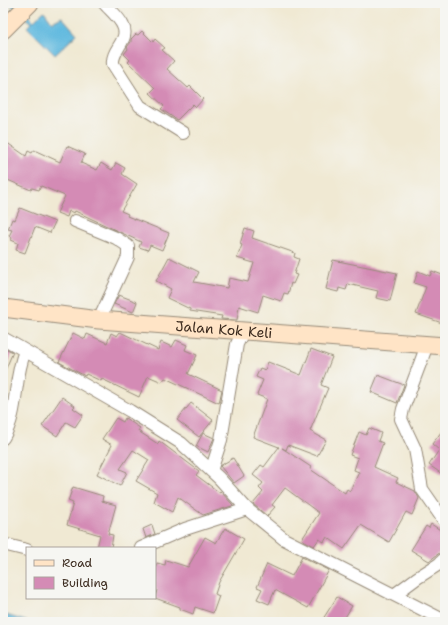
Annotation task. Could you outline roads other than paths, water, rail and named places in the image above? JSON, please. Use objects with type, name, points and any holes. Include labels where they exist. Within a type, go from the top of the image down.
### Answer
[{"type":"street","points":[[3,30],[30,3]]},
{"type":"street","points":[[104,3],[123,25],[125,35],[112,57],[114,64],[140,106],[183,133]]},
{"type":"street","points":[[75,221],[116,238],[128,246],[128,257],[99,320]]},
{"type":"street","name":"Jalan Kok Keli","points":[[3,308],[99,320],[445,346]]},
{"type":"street","points":[[211,471],[221,440],[237,344],[243,332]]},
{"type":"street","points":[[3,338],[150,423],[181,444],[211,471],[247,509],[284,539],[445,621]]},
{"type":"street","points":[[427,345],[403,409],[401,419],[415,449],[422,489],[445,522]]},
{"type":"street","points":[[3,438],[13,416],[18,372],[26,350]]},
{"type":"street","points":[[143,547],[185,529],[247,509]]},
{"type":"street","points":[[3,544],[26,550]]},
{"type":"street","points":[[394,595],[439,564],[445,558]]},
{"type":"water","points":[[9,3],[15,3],[34,21],[44,11],[52,22],[62,17],[77,34],[55,55],[27,27],[31,23]]},
{"type":"water","points":[[3,614],[29,622],[3,622]]}]
